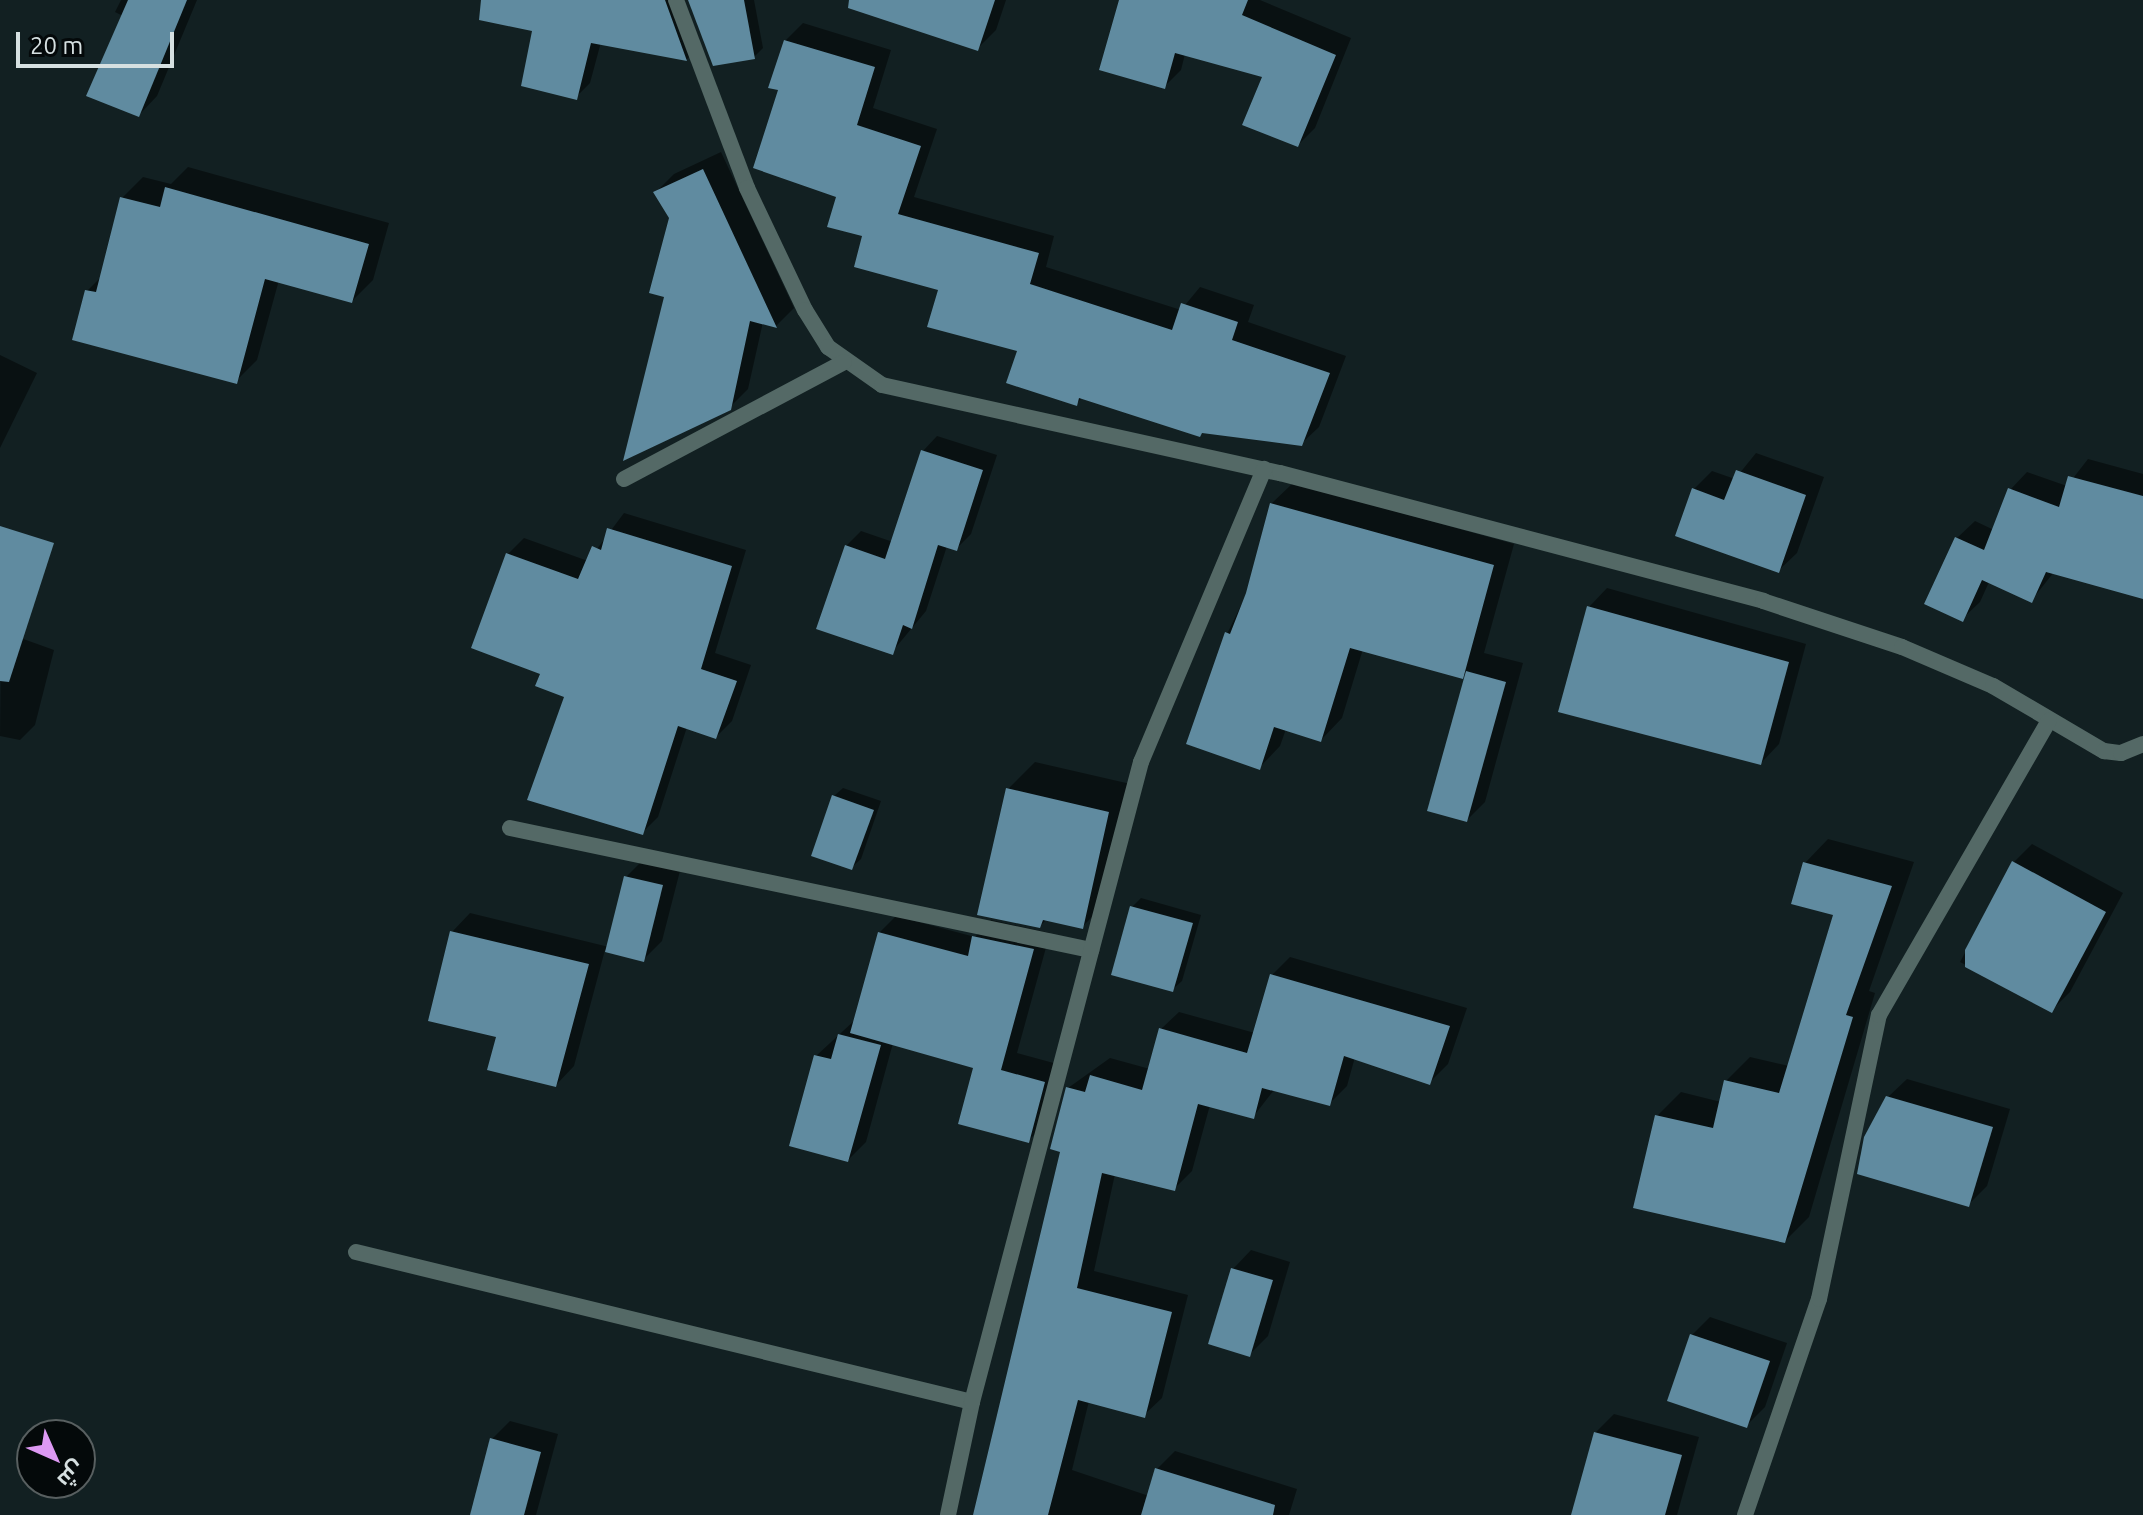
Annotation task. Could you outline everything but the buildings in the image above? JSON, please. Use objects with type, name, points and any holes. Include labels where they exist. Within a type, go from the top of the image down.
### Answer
[{"type":"street","points":[[676,0],[747,188],[815,329],[844,362],[903,391],[1264,469],[1763,601],[1902,647],[1993,686],[2104,751],[2121,753],[2143,744]]},
{"type":"street","points":[[624,479],[844,362]]},
{"type":"street","points":[[948,1515],[972,1402],[1141,762],[1264,469]]},
{"type":"street","points":[[1745,1515],[1819,1299],[1879,1015],[2049,721]]},
{"type":"street","points":[[510,828],[1091,950]]},
{"type":"street","points":[[356,1252],[972,1402]]}]
